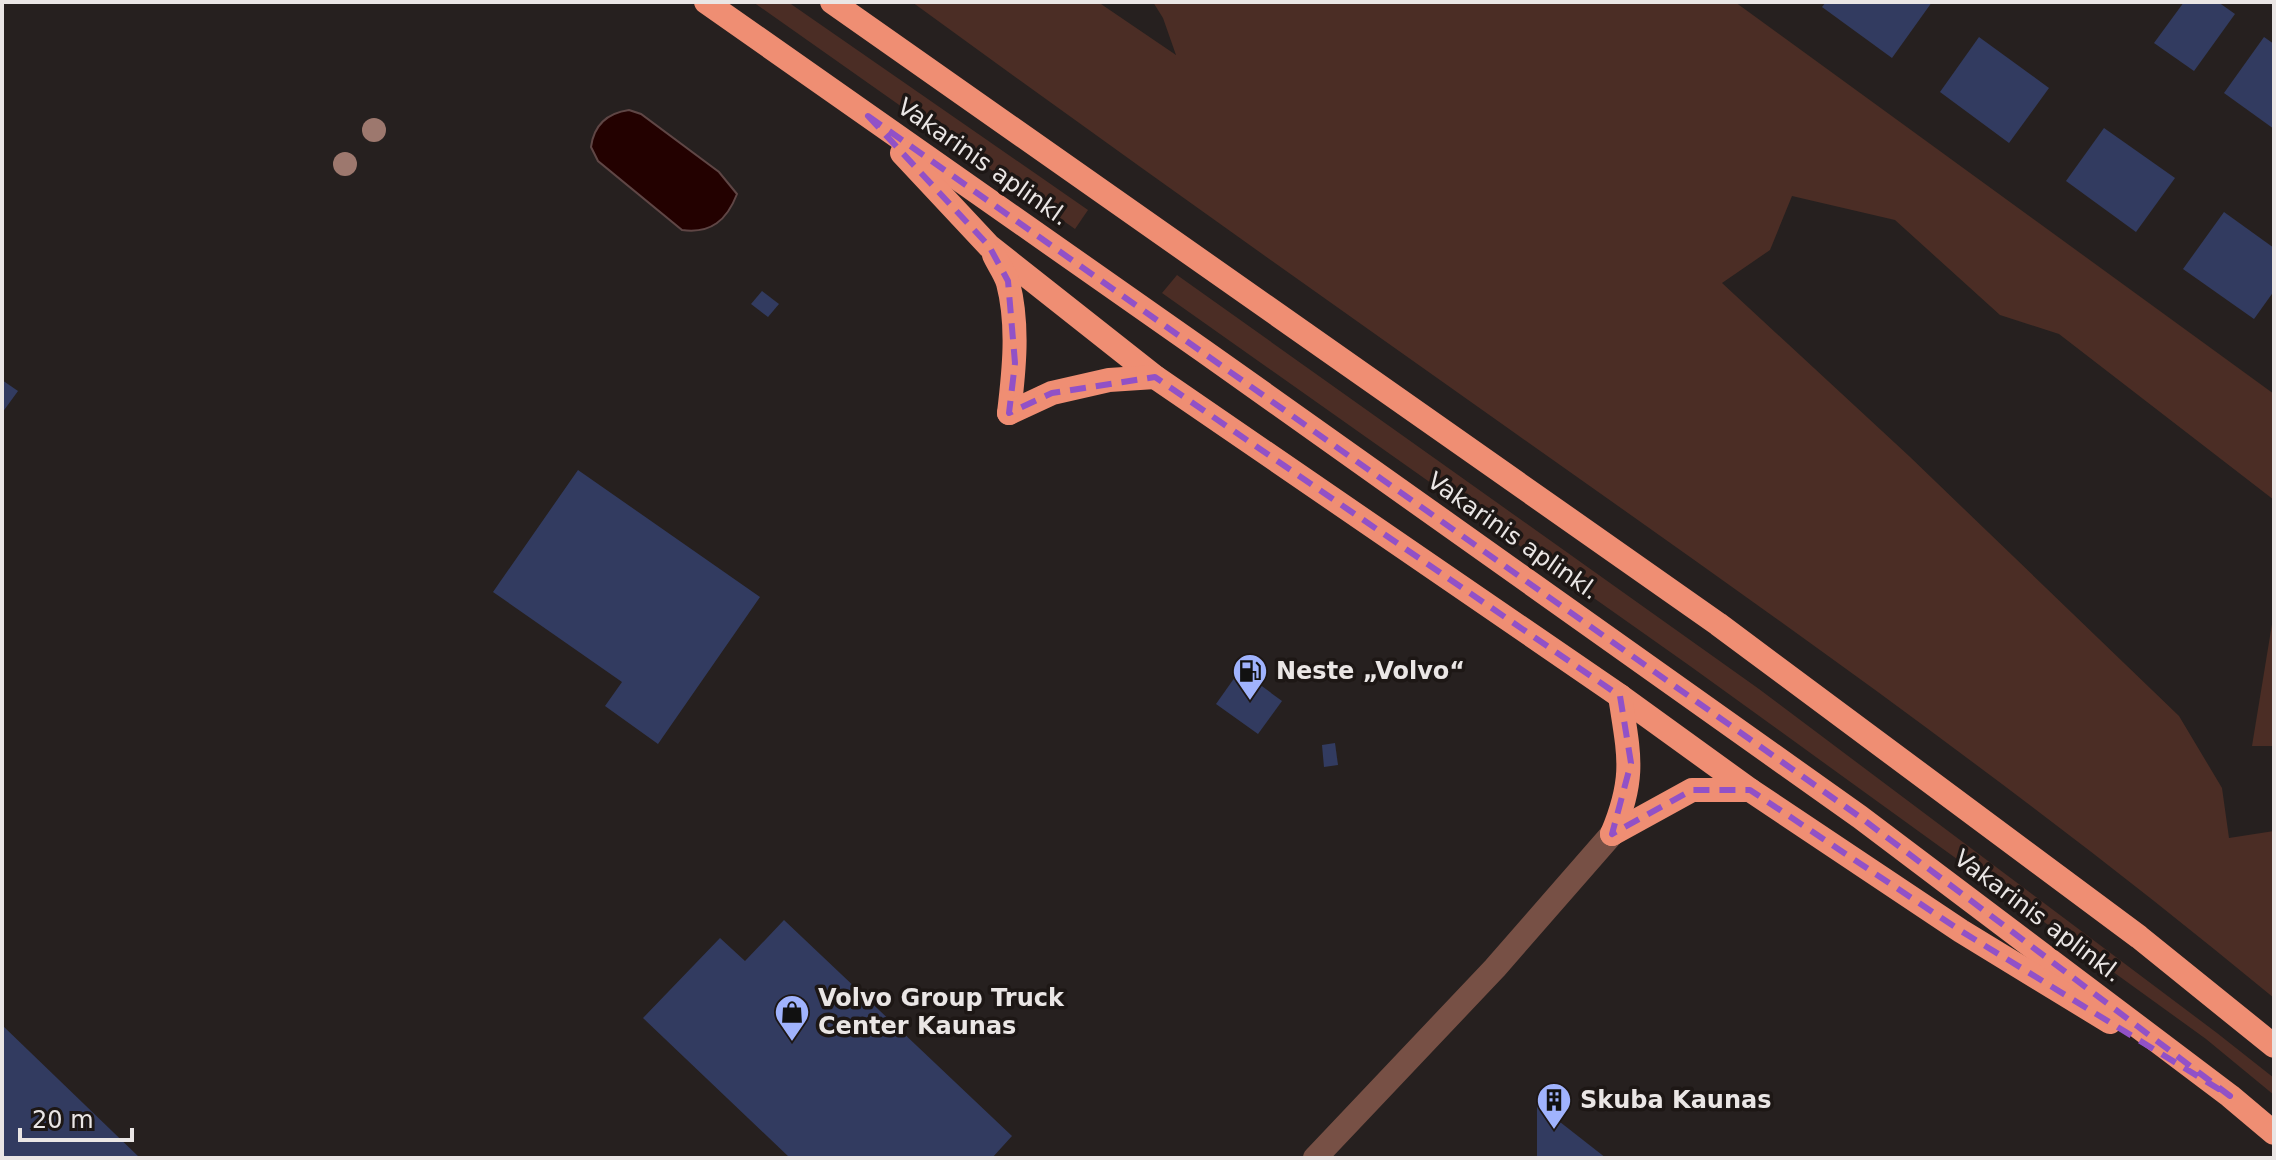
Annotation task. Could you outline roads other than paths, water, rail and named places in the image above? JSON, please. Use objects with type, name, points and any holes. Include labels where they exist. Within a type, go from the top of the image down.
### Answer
[{"type":"highway","name":"Vakarinis aplinkl.","points":[[706,2],[1244,379],[1860,817],[2230,1096],[2274,1133]]},
{"type":"highway","name":"Vakarinis aplinkl.","points":[[832,2],[1718,624],[2139,937],[2274,1046]]},
{"type":"highway","points":[[868,116],[989,246],[1155,377],[1620,696],[1750,790],[1961,931],[2230,1096]]},
{"type":"highway","points":[[989,246],[1008,281],[1011,305],[1015,363],[1009,413],[1052,393],[1109,380],[1155,377]]},
{"type":"highway","points":[[1612,834],[1624,804],[1631,763],[1620,696]]},
{"type":"highway","points":[[1612,834],[1692,790],[1750,790]]},
{"type":"street","points":[[1315,1158],[1495,968],[1612,834]]},
{"type":"place","name":"Neste „Volvo“","points":[[1250,702]]},
{"type":"place","name":"Volvo Group Truck Center Kaunas","points":[[792,1043]]},
{"type":"place","name":"Skuba Kaunas","points":[[1554,1131]]}]
